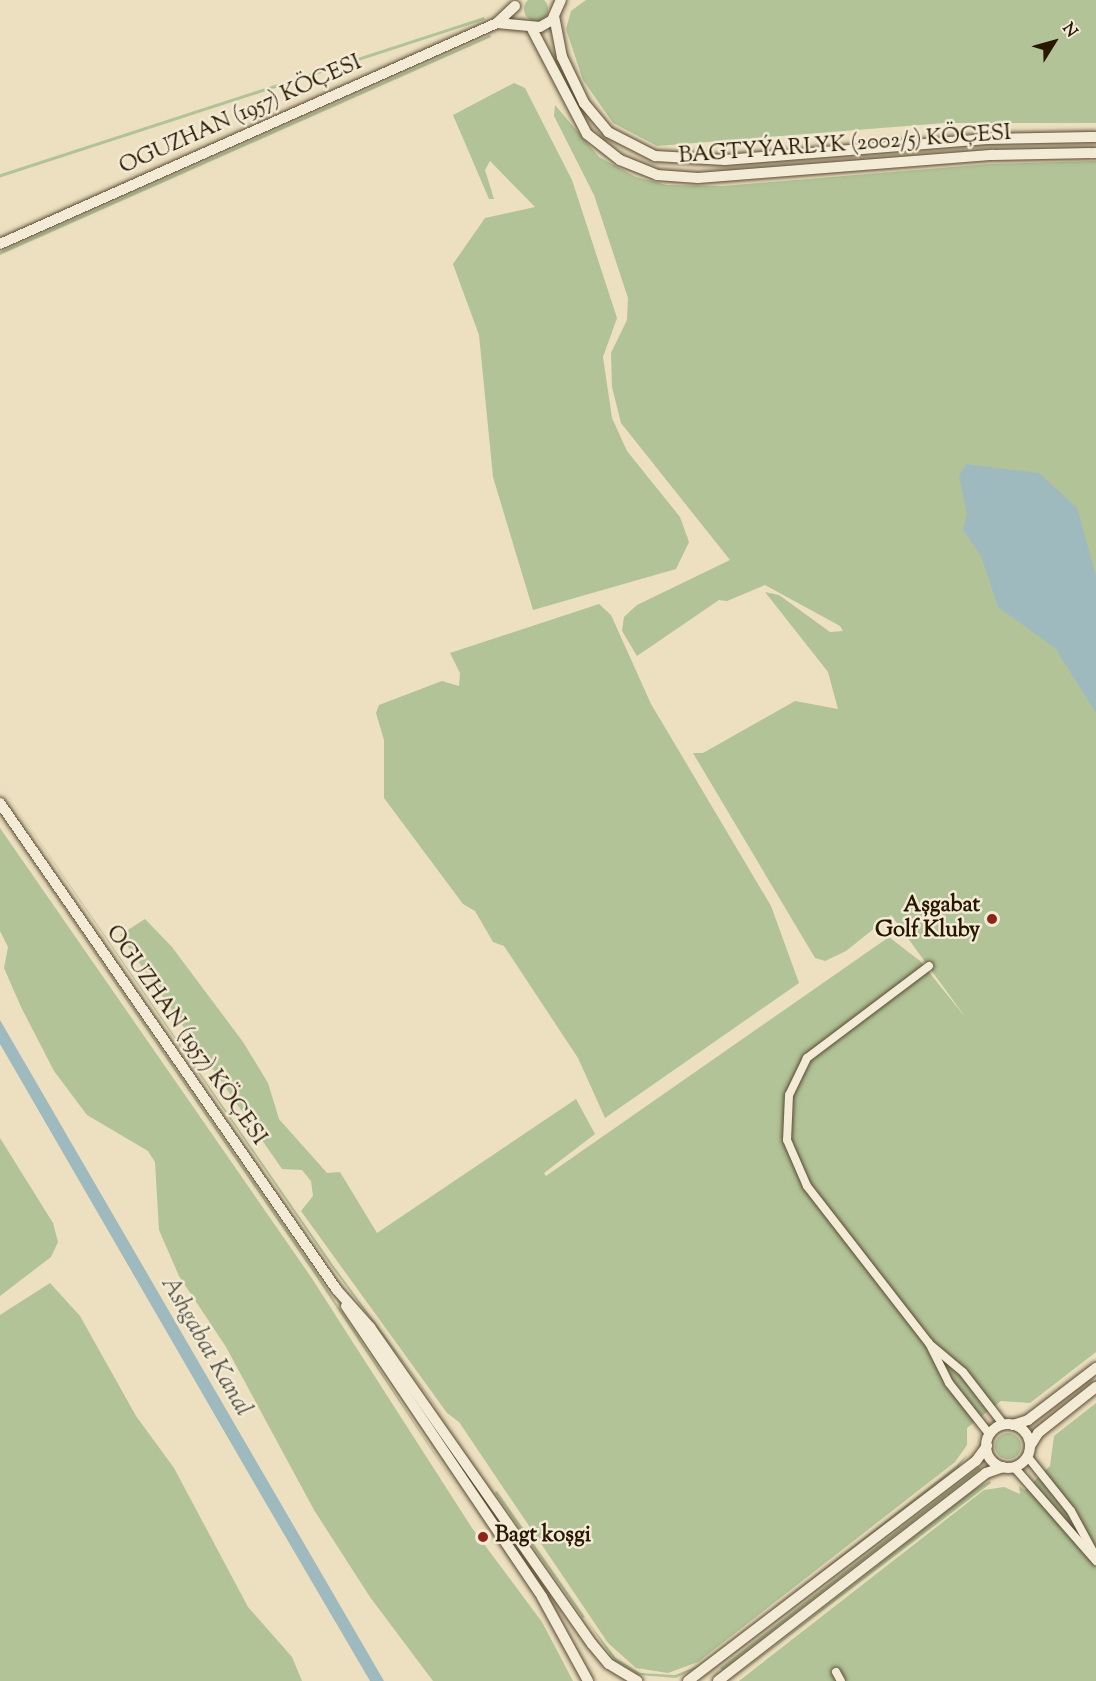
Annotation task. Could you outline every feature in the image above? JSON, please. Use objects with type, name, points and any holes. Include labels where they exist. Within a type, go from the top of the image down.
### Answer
[{"type":"street","name":"OGUZHAN (1957) KÖÇESI","points":[[0,244],[497,23],[515,3],[526,25]]},
{"type":"street","name":"OGUZHAN (1957) KÖÇESI","points":[[497,23],[544,26],[557,6]]},
{"type":"street","name":"BAGTYÝARLYK (2002/5) KÖÇESI","points":[[557,6],[562,57],[584,103],[608,132],[655,156],[725,160],[987,139],[1096,137]]},
{"type":"street","name":"BAGTYÝARLYK (2002/5) KÖÇESI","points":[[526,25],[571,112],[588,134],[620,160],[657,175],[698,178],[993,155],[1096,153]]},
{"type":"street","name":"OGUZHAN (1957) KÖÇESI","points":[[0,803],[338,1290],[370,1327],[599,1653],[637,1681]]},
{"type":"street","points":[[929,966],[813,1051],[795,1078],[786,1121],[790,1152],[807,1186],[928,1343],[950,1383],[988,1440],[991,1459],[1009,1467],[1096,1559]]},
{"type":"street","name":"OGUZHAN (1957) KÖÇESI","points":[[338,1290],[360,1333],[542,1597],[588,1681]]},
{"type":"street","points":[[928,1343],[963,1372],[1008,1425],[1025,1432],[1029,1451],[1071,1511],[1096,1559]]},
{"type":"street","points":[[688,1681],[967,1468],[988,1440],[1008,1425],[1028,1420],[1096,1368]]},
{"type":"street","points":[[718,1681],[986,1473],[1009,1467],[1029,1451],[1038,1433],[1096,1387]]},
{"type":"street","points":[[836,1672],[841,1681]]},
{"type":"green space","points":[[536,-3],[544,1],[548,9],[544,17],[536,21],[528,17],[524,9],[528,1]]},
{"type":"green space","points":[[586,0],[1096,0],[1096,123],[944,123],[657,146],[613,123],[583,80],[566,29],[571,11]]},
{"type":"green space","points":[[484,17],[485,20],[0,177],[0,174]]},
{"type":"green space","points":[[490,35],[491,37],[0,255],[0,252]]},
{"type":"green space","points":[[514,83],[525,88],[572,180],[617,318],[603,357],[612,418],[627,451],[680,517],[689,542],[676,569],[533,610],[493,477],[479,335],[453,264],[485,218],[535,207],[490,161],[485,170],[494,199],[489,199],[453,115]]},
{"type":"green space","points":[[555,105],[599,157],[636,177],[667,185],[722,186],[989,164],[1096,161],[1096,1352],[1030,1403],[1001,1401],[967,1428],[967,1445],[955,1462],[698,1662],[668,1673],[636,1668],[608,1643],[459,1422],[447,1413],[301,1211],[313,1196],[311,1181],[302,1170],[282,1169],[120,935],[145,919],[172,947],[243,1042],[268,1083],[279,1119],[327,1173],[340,1172],[377,1233],[576,1099],[595,1134],[544,1173],[546,1176],[889,937],[920,961],[966,1018],[891,915],[846,951],[825,961],[815,958],[693,753],[703,753],[795,701],[838,709],[828,672],[765,592],[779,595],[830,632],[843,631],[840,626],[765,585],[727,601],[719,600],[637,656],[622,631],[624,617],[637,605],[730,560],[621,423],[612,387],[611,353],[627,320],[628,298],[594,195],[554,116]]},
{"type":"green space","points":[[599,604],[611,615],[651,704],[771,906],[799,983],[605,1118],[578,1058],[504,946],[493,942],[475,911],[463,904],[384,798],[384,740],[376,713],[379,705],[442,681],[459,686],[460,673],[450,653]]},
{"type":"green space","points":[[0,784],[333,1265],[451,1426],[331,1266]]},
{"type":"green space","points":[[0,816],[317,1274],[468,1505],[315,1275]]},
{"type":"green space","points":[[0,828],[311,1277],[472,1528],[542,1622],[573,1681],[433,1681],[370,1597],[314,1510],[226,1347],[179,1276],[159,1230],[155,1162],[148,1151],[87,1115],[54,1071],[21,1007],[4,968],[8,947],[0,931]]},
{"type":"green space","points":[[0,1138],[53,1223],[58,1242],[51,1257],[0,1296]]},
{"type":"green space","points":[[50,1283],[80,1316],[136,1416],[174,1468],[248,1607],[292,1657],[302,1681],[0,1681],[0,1315]]},
{"type":"green space","points":[[1096,1403],[1096,1681],[739,1681],[984,1490],[1004,1487],[1020,1494],[1019,1486],[1025,1490],[1050,1466],[1054,1436]]},
{"type":"green space","points":[[1008,1433],[1017,1437],[1021,1446],[1017,1455],[1008,1459],[999,1455],[995,1446],[999,1437]]},
{"type":"green space","points":[[967,1455],[958,1468],[777,1606],[956,1466]]},
{"type":"green space","points":[[979,1467],[980,1469],[722,1670],[720,1668]]},
{"type":"green space","points":[[990,1481],[991,1483],[730,1681],[975,1489]]},
{"type":"green space","points":[[497,1491],[585,1617],[583,1618],[495,1493]]},
{"type":"green space","points":[[588,1622],[616,1658],[640,1673],[675,1675],[708,1662],[676,1678],[639,1675],[614,1660]]},
{"type":"water","points":[[966,464],[1039,473],[1077,508],[1096,576],[1096,713],[1055,648],[998,607],[981,556],[963,530],[967,514],[959,476]]},
{"type":"water","points":[[0,1020],[384,1681],[370,1681],[264,1500],[0,1044]]},
{"type":"place","name":"Aşgabat Golf Kluby","points":[[992,919]]},
{"type":"place","name":"Bagt koşgi","points":[[483,1537]]},
{"type":"water label","name":"Ashgabat Kanal","points":[[205,1347]]}]
